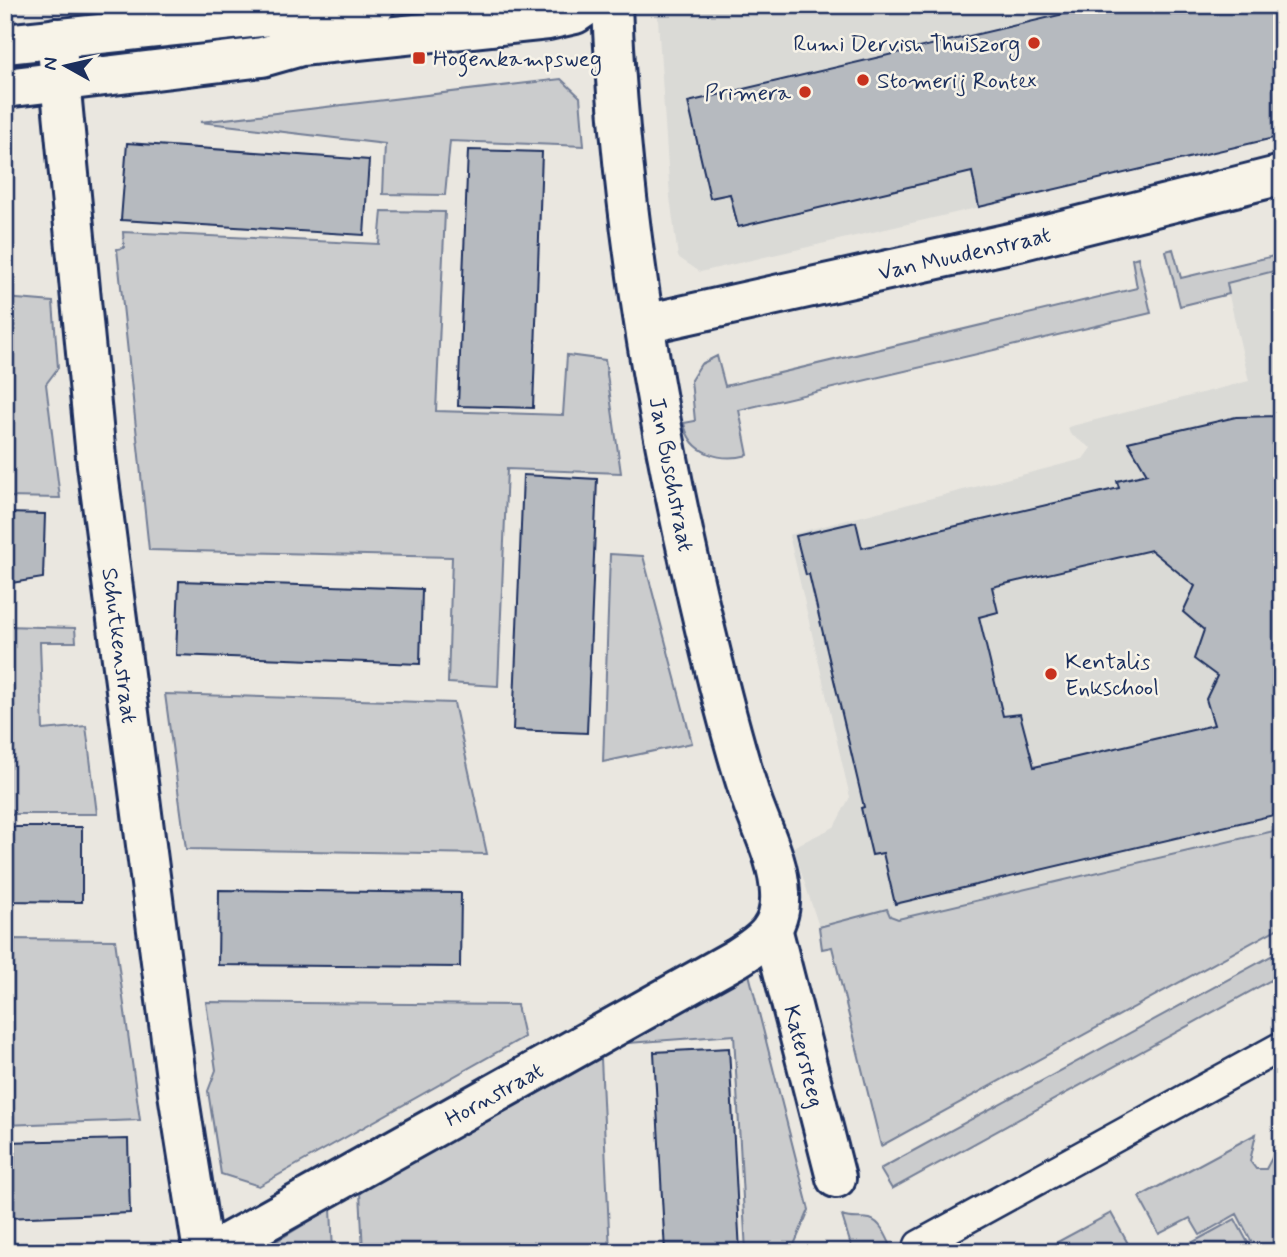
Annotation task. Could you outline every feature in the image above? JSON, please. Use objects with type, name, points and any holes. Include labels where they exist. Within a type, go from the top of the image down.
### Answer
[{"type":"street","points":[[5,44],[375,5]]},
{"type":"street","points":[[5,88],[262,57],[300,46],[548,20],[575,14],[588,5]]},
{"type":"street","name":"Jan Buschstraat","points":[[612,5],[630,210],[645,324],[674,494],[715,668],[750,794],[779,878],[781,906],[773,932]]},
{"type":"street","name":"Schutkenstraat","points":[[57,38],[96,457],[173,1054],[203,1252]]},
{"type":"street","name":"Van Muudenstraat","points":[[645,324],[1019,241],[1282,175]]},
{"type":"street","name":"Katersteeg","points":[[773,932],[836,1178]]},
{"type":"street","name":"Hornstraat","points":[[211,1252],[737,958],[766,940],[773,932]]},
{"type":"lane","points":[[919,1245],[1282,1046]]},
{"type":"shaded area","points":[[657,5],[1282,5],[1282,137],[700,272],[678,257],[670,197]]},
{"type":"shaded area","points":[[561,79],[580,97],[584,146],[450,141],[445,195],[383,194],[385,144],[200,122]]},
{"type":"shaded area","points":[[382,211],[445,212],[436,411],[563,415],[567,355],[605,360],[621,473],[507,469],[498,686],[448,683],[452,557],[149,550],[117,249],[124,248],[123,232],[379,244]]},
{"type":"shaded area","points":[[1173,249],[1181,278],[1282,254],[1282,269],[1227,283],[1229,294],[1180,306],[1166,251]]},
{"type":"shaded area","points":[[1138,257],[1151,313],[739,410],[748,455],[728,457],[708,454],[687,434],[684,423],[695,421],[691,380],[701,364],[717,356],[725,386],[1137,288],[1132,259]]},
{"type":"shaded area","name":"Kentalis Enkschool","points":[[1282,269],[1282,829],[898,919],[890,916],[887,909],[819,927],[793,847],[834,827],[850,797],[789,535],[1083,459],[1091,448],[1070,434],[1068,427],[1249,381],[1226,283]]},
{"type":"shaded area","points":[[5,298],[53,302],[58,368],[46,384],[60,498],[5,497]]},
{"type":"shaded area","points":[[610,554],[643,556],[692,743],[603,762]]},
{"type":"shaded area","points":[[5,626],[75,628],[76,642],[40,642],[43,730],[86,726],[97,814],[5,814]]},
{"type":"shaded area","points":[[165,694],[454,703],[487,854],[186,849]]},
{"type":"shaded area","points":[[1282,829],[1282,926],[881,1146],[832,947],[822,949],[819,927],[887,909],[890,916],[898,919]]},
{"type":"shaded area","points":[[5,939],[115,940],[140,1120],[5,1125]]},
{"type":"shaded area","points":[[1282,950],[1282,974],[892,1189],[880,1169]]},
{"type":"shaded area","points":[[749,974],[809,1210],[791,1252],[746,1252],[734,1035],[628,1043]]},
{"type":"shaded area","points":[[206,1002],[517,1005],[524,1037],[259,1186],[221,1174],[208,1091],[216,1070]]},
{"type":"shaded area","points":[[601,1058],[610,1252],[363,1252],[360,1192]]},
{"type":"shaded area","points":[[1256,1134],[1250,1161],[1256,1169],[1266,1169],[1280,1143],[1282,1147],[1282,1252],[1265,1252],[1262,1247],[1256,1250],[1237,1214],[1200,1235],[1190,1218],[1159,1234],[1139,1197]]},
{"type":"shaded area","points":[[331,1208],[333,1252],[259,1252]]},
{"type":"shaded area","points":[[1111,1213],[1131,1249],[1127,1252],[1039,1252]]},
{"type":"shaded area","points":[[842,1216],[875,1221],[885,1233],[894,1252],[853,1252]]},
{"type":"shaded area","points":[[1235,1219],[1253,1252],[1175,1252]]},
{"type":"building","points":[[1102,5],[1282,5],[1282,136],[979,207],[972,172],[738,227],[730,194],[710,198],[688,102]]},
{"type":"building","points":[[127,143],[369,160],[364,235],[121,220]]},
{"type":"building","points":[[468,150],[542,152],[533,408],[458,406]]},
{"type":"building","name":"Kentalis Enkschool","points":[[1282,416],[1282,813],[895,904],[883,853],[872,855],[861,808],[864,807],[809,574],[806,575],[796,536],[856,522],[862,548],[1119,488],[1117,481],[1147,474],[1128,442],[1236,417]],"holes":[[[1151,550],[1195,586],[1183,612],[1204,630],[1194,659],[1217,676],[1206,699],[1214,725],[1034,767],[1020,714],[1003,716],[979,617],[998,612],[992,587]]]},
{"type":"building","points":[[523,475],[597,479],[587,733],[513,730]]},
{"type":"building","points":[[5,513],[45,514],[43,578],[5,584]]},
{"type":"building","points":[[179,581],[422,589],[420,664],[176,655]]},
{"type":"building","points":[[5,827],[82,827],[82,902],[5,901]]},
{"type":"building","points":[[219,890],[461,893],[460,967],[218,965]]},
{"type":"building","points":[[729,1048],[740,1252],[665,1252],[654,1052]]},
{"type":"building","points":[[128,1139],[130,1213],[5,1218],[5,1142]]},
{"type":"place","name":"Rumi Dervish Thuiszorg","points":[[1034,43]]},
{"type":"place","name":"Hogenkampsweg","points":[[419,58]]},
{"type":"place","name":"Stomerij Rontex","points":[[863,80]]},
{"type":"place","name":"Primera","points":[[805,92]]},
{"type":"place","name":"Kentalis Enkschool","points":[[1051,674]]}]
